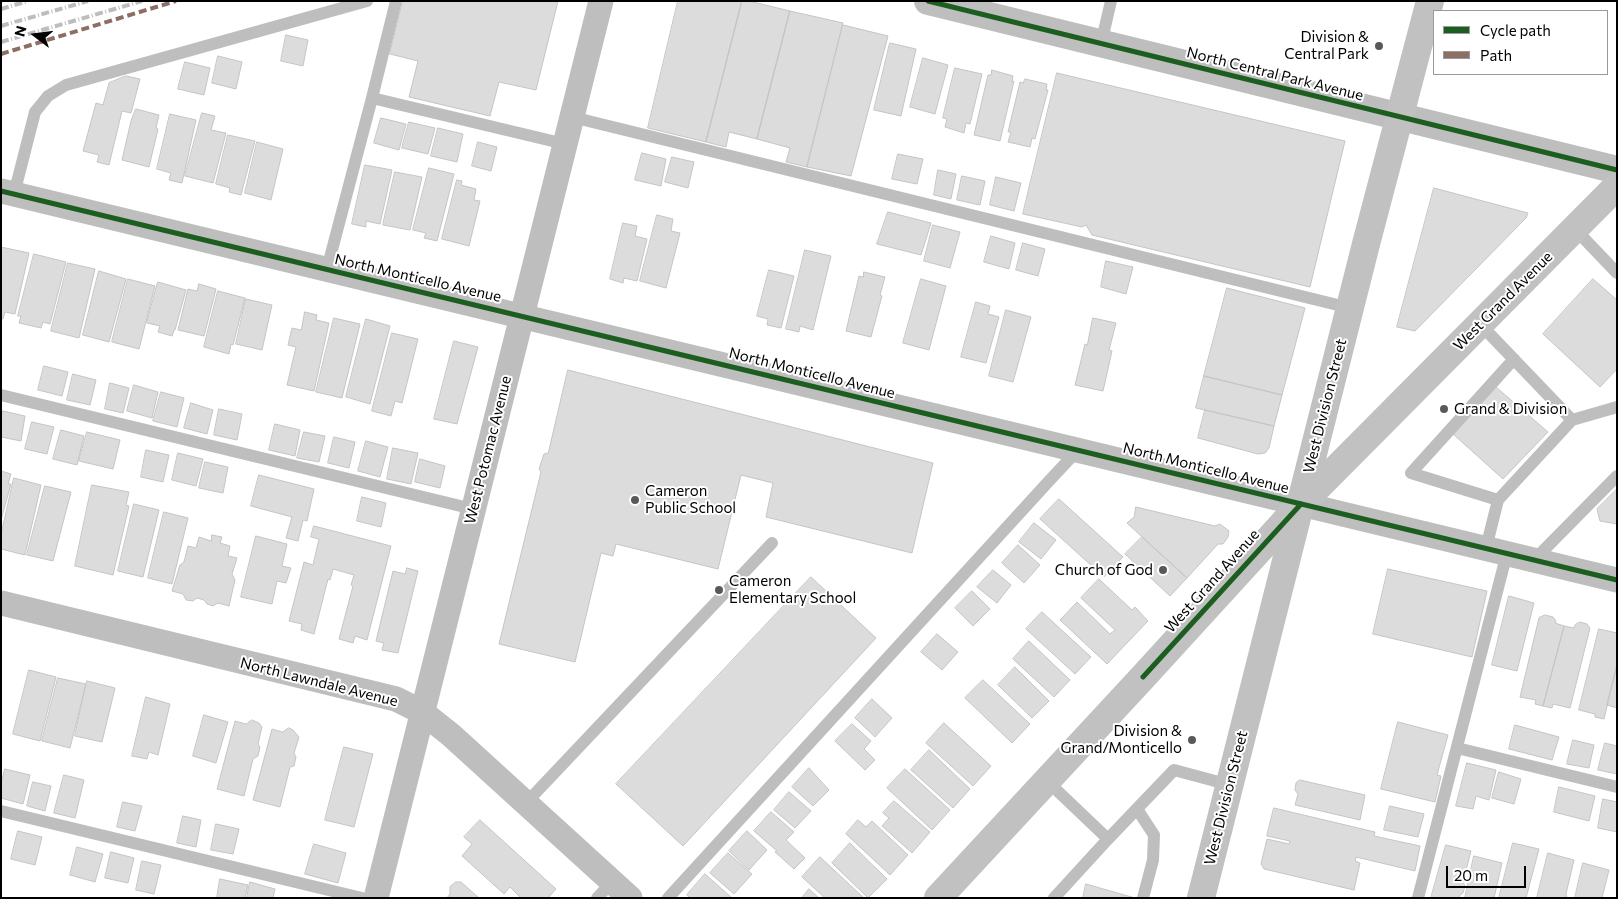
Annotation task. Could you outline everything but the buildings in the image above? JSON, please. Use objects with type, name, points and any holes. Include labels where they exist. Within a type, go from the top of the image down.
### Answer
[{"type":"main road","name":"West Division Street","points":[[1203,898],[1300,504],[1430,1]]},
{"type":"main road","name":"West Grand Avenue","points":[[938,898],[1300,504],[1617,186]]},
{"type":"street","name":"West Potomac Avenue","points":[[376,898],[601,1]]},
{"type":"street","name":"North Central Park Avenue","points":[[928,1],[1617,170]]},
{"type":"street","name":"North Monticello Avenue","points":[[8,192],[1617,580]]},
{"type":"street","name":"North Lawndale Avenue","points":[[1,604],[396,699],[422,712],[451,735],[526,803],[613,892]]},
{"type":"lane","points":[[8,192],[35,112],[48,96],[66,85],[367,1]]},
{"type":"lane","points":[[327,269],[396,1]]},
{"type":"lane","points":[[1101,44],[1111,1]]},
{"type":"lane","points":[[372,98],[565,144]]},
{"type":"lane","points":[[572,117],[1350,308]]},
{"type":"lane","points":[[1574,228],[1614,265]]},
{"type":"lane","points":[[1480,324],[1572,420]]},
{"type":"lane","points":[[1498,500],[1411,473],[1514,359]]},
{"type":"lane","points":[[1,395],[473,509]]},
{"type":"lane","points":[[1418,898],[1457,748],[1496,551],[1498,500],[1572,420],[1617,407]]},
{"type":"lane","points":[[668,898],[1078,450]]},
{"type":"lane","points":[[1534,560],[1617,476]]},
{"type":"lane","points":[[526,803],[772,543]]},
{"type":"lane","points":[[1457,748],[1617,787]]},
{"type":"lane","points":[[1054,898],[1174,770],[1230,785]]},
{"type":"lane","points":[[1046,780],[1108,839]]},
{"type":"lane","points":[[1137,809],[1154,835],[1153,860],[1143,898]]},
{"type":"lane","points":[[1,811],[362,898]]},
{"type":"railway","points":[[1,9],[28,1]]},
{"type":"railway","points":[[1,26],[88,1]]},
{"type":"railway","points":[[1,42],[142,1]]},
{"type":"marked path","points":[[1,54],[176,1]]},
{"type":"cycle path","points":[[928,1],[1617,170]]},
{"type":"cycle path","points":[[1,191],[1617,580]]},
{"type":"cycle path","points":[[1143,677],[1301,504]]},
{"type":"place","name":"Division & Central Park","points":[[1379,46]]},
{"type":"place","name":"Grand & Division","points":[[1444,409]]},
{"type":"place","name":"Cameron Public School","points":[[635,500]]},
{"type":"place","name":"Church of God","points":[[1163,570]]},
{"type":"place","name":"Cameron Elementary School","points":[[719,590]]},
{"type":"place","name":"Division & Grand/Monticello","points":[[1192,740]]}]
